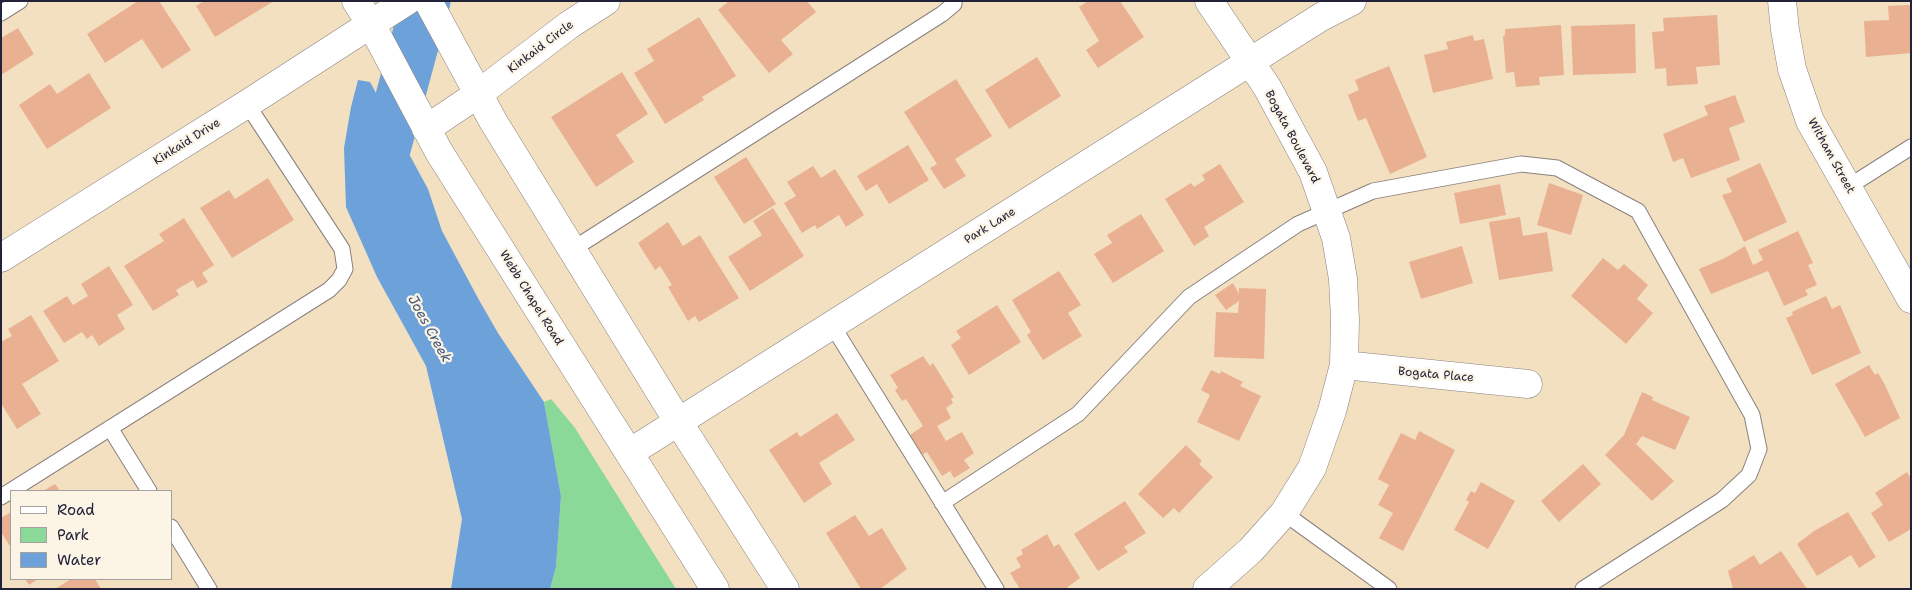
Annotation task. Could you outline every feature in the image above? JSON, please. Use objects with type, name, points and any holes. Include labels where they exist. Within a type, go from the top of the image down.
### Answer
[{"type":"street","name":"Webb Chapel Road","points":[[356,1],[437,122],[439,152],[715,589]]},
{"type":"street","name":"Kinkaid Drive","points":[[1,258],[247,104],[406,1]]},
{"type":"street","points":[[428,1],[478,94],[679,422],[784,589]]},
{"type":"street","name":"Kinkaid Circle","points":[[437,122],[478,94],[569,25],[606,1]]},
{"type":"street","name":"Bogata Boulevard","points":[[1206,589],[1251,550],[1284,513],[1312,468],[1332,410],[1344,365],[1345,320],[1343,279],[1336,238],[1313,172],[1267,87],[1209,1]]},
{"type":"street","name":"Park Lane","points":[[629,453],[1321,16],[1352,1]]},
{"type":"street","name":"Witham Street","points":[[1782,1],[1792,69],[1810,121],[1911,299]]},
{"type":"street","name":"Bogata Place","points":[[1344,365],[1528,384]]},
{"type":"lane","points":[[1,13],[20,1]]},
{"type":"lane","points":[[573,249],[942,14],[954,4],[954,1]]},
{"type":"lane","points":[[11,490],[329,290],[340,280],[345,269],[342,249],[247,104]]},
{"type":"lane","points":[[1848,187],[1911,146]]},
{"type":"lane","points":[[942,503],[1078,414],[1189,297],[1298,224],[1372,192],[1521,164],[1557,168],[1638,211],[1752,415],[1759,449],[1749,475],[1722,500],[1583,589]]},
{"type":"lane","points":[[832,325],[996,589]]},
{"type":"lane","points":[[110,428],[148,490]]},
{"type":"lane","points":[[1284,513],[1389,589]]},
{"type":"lane","points":[[172,529],[209,589]]},
{"type":"green space","points":[[551,399],[575,428],[676,589],[550,589],[556,567],[561,496],[544,402]]},
{"type":"water","points":[[358,80],[370,82],[428,189],[442,231],[479,300],[498,333],[544,402],[561,496],[556,567],[550,589],[451,589],[462,519],[426,366],[377,277],[346,207],[344,148]]},
{"type":"building","points":[[138,1],[159,1],[191,50],[162,69],[142,39],[105,63],[87,34]]},
{"type":"building","points":[[204,1],[274,1],[215,37],[196,6]]},
{"type":"building","points":[[729,1],[807,1],[816,12],[781,40],[793,54],[769,73],[718,10]]},
{"type":"building","points":[[1088,1],[1120,1],[1144,37],[1098,68],[1086,50],[1099,41],[1079,7]]},
{"type":"building","points":[[1910,5],[1911,53],[1866,57],[1864,21],[1889,20],[1888,6]]},
{"type":"building","points":[[1717,15],[1720,65],[1696,67],[1698,84],[1667,86],[1666,68],[1655,69],[1652,32],[1664,31],[1663,18]]},
{"type":"building","points":[[699,17],[736,76],[702,97],[704,100],[665,124],[634,73],[654,61],[647,49]]},
{"type":"building","points":[[1635,24],[1636,73],[1573,75],[1571,26]]},
{"type":"building","points":[[1561,25],[1564,75],[1539,77],[1540,85],[1516,87],[1514,72],[1506,73],[1503,36],[1505,35],[1505,29]]},
{"type":"building","points":[[18,28],[34,54],[1,75],[1,38]]},
{"type":"building","points":[[1473,35],[1474,41],[1484,39],[1493,79],[1433,93],[1424,55],[1448,49],[1446,42]]},
{"type":"building","points":[[1037,57],[1061,96],[1009,129],[985,90]]},
{"type":"building","points":[[1389,66],[1427,157],[1390,174],[1366,118],[1358,121],[1348,95],[1359,90],[1355,80]]},
{"type":"building","points":[[622,72],[648,114],[616,135],[634,162],[596,187],[551,117]]},
{"type":"building","points":[[89,73],[111,108],[47,149],[19,105],[50,84],[57,94]]},
{"type":"building","points":[[956,79],[992,136],[955,159],[966,176],[944,189],[930,168],[937,164],[904,112]]},
{"type":"building","points":[[1735,95],[1745,122],[1729,128],[1740,160],[1691,178],[1683,158],[1673,162],[1663,134],[1708,115],[1704,106]]},
{"type":"building","points":[[908,145],[929,180],[889,204],[877,184],[866,191],[857,176]]},
{"type":"building","points":[[746,157],[776,204],[744,224],[714,177]]},
{"type":"building","points":[[1760,163],[1787,222],[1744,242],[1722,195],[1732,192],[1726,179]]},
{"type":"building","points":[[1220,164],[1244,202],[1204,227],[1209,236],[1194,246],[1165,199],[1191,183],[1194,187],[1205,180],[1202,175]]},
{"type":"building","points":[[813,166],[821,178],[835,169],[864,215],[846,227],[839,215],[817,229],[815,225],[802,233],[784,203],[796,196],[787,182]]},
{"type":"building","points":[[268,178],[294,220],[232,258],[200,208],[229,190],[235,199]]},
{"type":"building","points":[[1549,183],[1583,195],[1571,235],[1537,225]]},
{"type":"building","points":[[1500,184],[1506,215],[1460,224],[1454,193]]},
{"type":"building","points":[[773,208],[804,256],[750,291],[728,257],[762,235],[753,221]]},
{"type":"building","points":[[1141,214],[1164,251],[1113,283],[1094,254],[1112,243],[1107,235]]},
{"type":"building","points":[[1520,217],[1523,236],[1547,232],[1553,271],[1499,280],[1489,222]]},
{"type":"building","points":[[184,218],[214,265],[202,273],[208,282],[197,288],[193,280],[176,290],[179,295],[153,311],[124,266],[164,241],[159,234]]},
{"type":"building","points":[[668,222],[683,246],[700,235],[739,298],[699,322],[695,316],[688,321],[668,287],[672,285],[660,266],[655,270],[638,243]]},
{"type":"building","points":[[1798,231],[1813,263],[1808,265],[1817,285],[1805,290],[1808,295],[1784,306],[1768,271],[1711,294],[1699,269],[1725,258],[1745,246],[1753,265],[1763,260],[1758,250]]},
{"type":"building","points":[[1462,246],[1473,283],[1421,299],[1409,262]]},
{"type":"building","points":[[1603,258],[1618,270],[1624,264],[1648,285],[1637,299],[1653,313],[1626,344],[1571,296]]},
{"type":"building","points":[[109,266],[133,305],[117,315],[125,329],[99,346],[92,335],[87,339],[82,332],[64,343],[43,311],[67,296],[73,305],[88,296],[81,284]]},
{"type":"building","points":[[1059,271],[1081,305],[1068,313],[1082,336],[1043,360],[1027,335],[1031,332],[1012,300]]},
{"type":"building","points":[[1233,283],[1239,294],[1239,288],[1266,289],[1264,359],[1214,357],[1216,312],[1238,313],[1239,301],[1226,310],[1215,295]]},
{"type":"building","points":[[1826,296],[1832,309],[1840,305],[1861,353],[1812,375],[1786,318],[1793,315],[1792,312]]},
{"type":"building","points":[[997,305],[1021,342],[969,375],[951,345],[961,338],[956,331]]},
{"type":"building","points":[[31,315],[59,361],[22,384],[41,414],[17,429],[1,403],[1,342],[12,336],[8,329]]},
{"type":"building","points":[[923,356],[930,366],[933,363],[954,397],[951,399],[953,403],[946,408],[951,418],[937,426],[946,441],[962,432],[974,453],[964,460],[970,468],[954,478],[950,471],[942,476],[927,452],[922,455],[910,435],[923,426],[906,399],[902,401],[895,390],[898,388],[890,375]]},
{"type":"building","points":[[1869,365],[1875,375],[1878,373],[1884,383],[1900,418],[1865,437],[1835,384]]},
{"type":"building","points":[[1211,370],[1220,374],[1221,371],[1243,382],[1240,386],[1261,396],[1239,441],[1197,422],[1210,395],[1201,390]]},
{"type":"building","points":[[1642,392],[1653,397],[1652,400],[1690,417],[1675,450],[1642,436],[1636,444],[1674,481],[1652,501],[1605,455],[1624,435]]},
{"type":"building","points":[[837,413],[855,440],[819,463],[832,484],[804,503],[769,450],[797,432],[800,437]]},
{"type":"building","points":[[1419,431],[1455,450],[1403,551],[1379,538],[1393,513],[1378,505],[1389,485],[1378,479],[1401,433],[1415,440]]},
{"type":"building","points":[[1186,445],[1202,461],[1199,464],[1213,477],[1179,513],[1174,508],[1163,518],[1138,494]]},
{"type":"building","points":[[1583,464],[1601,484],[1559,522],[1541,501]]},
{"type":"building","points":[[1907,472],[1909,476],[1911,475],[1911,529],[1889,542],[1871,513],[1883,505],[1875,493]]},
{"type":"building","points":[[1481,482],[1515,501],[1488,549],[1454,530],[1469,502],[1466,500],[1471,491],[1475,493]]},
{"type":"building","points":[[55,484],[59,490],[45,490]]},
{"type":"building","points":[[1125,501],[1146,533],[1124,547],[1128,552],[1098,571],[1074,534]]},
{"type":"building","points":[[1848,512],[1876,557],[1859,568],[1851,555],[1817,576],[1797,544],[1814,531]]},
{"type":"building","points":[[10,513],[10,546],[1,532],[1,518]]},
{"type":"building","points":[[855,515],[869,536],[882,528],[907,569],[880,589],[861,589],[826,533]]},
{"type":"building","points":[[1047,534],[1054,547],[1059,544],[1080,578],[1065,589],[1020,589],[1010,573],[1021,567],[1016,558],[1023,554],[1021,550]]},
{"type":"building","points":[[1781,551],[1807,589],[1733,589],[1728,571],[1754,555],[1760,565]]},
{"type":"building","points":[[26,580],[36,580],[29,585]]},
{"type":"building","points":[[69,580],[96,580],[101,589],[55,589]]},
{"type":"waterway","name":"Joes Creek","points":[[388,188],[383,160],[426,1]]}]
